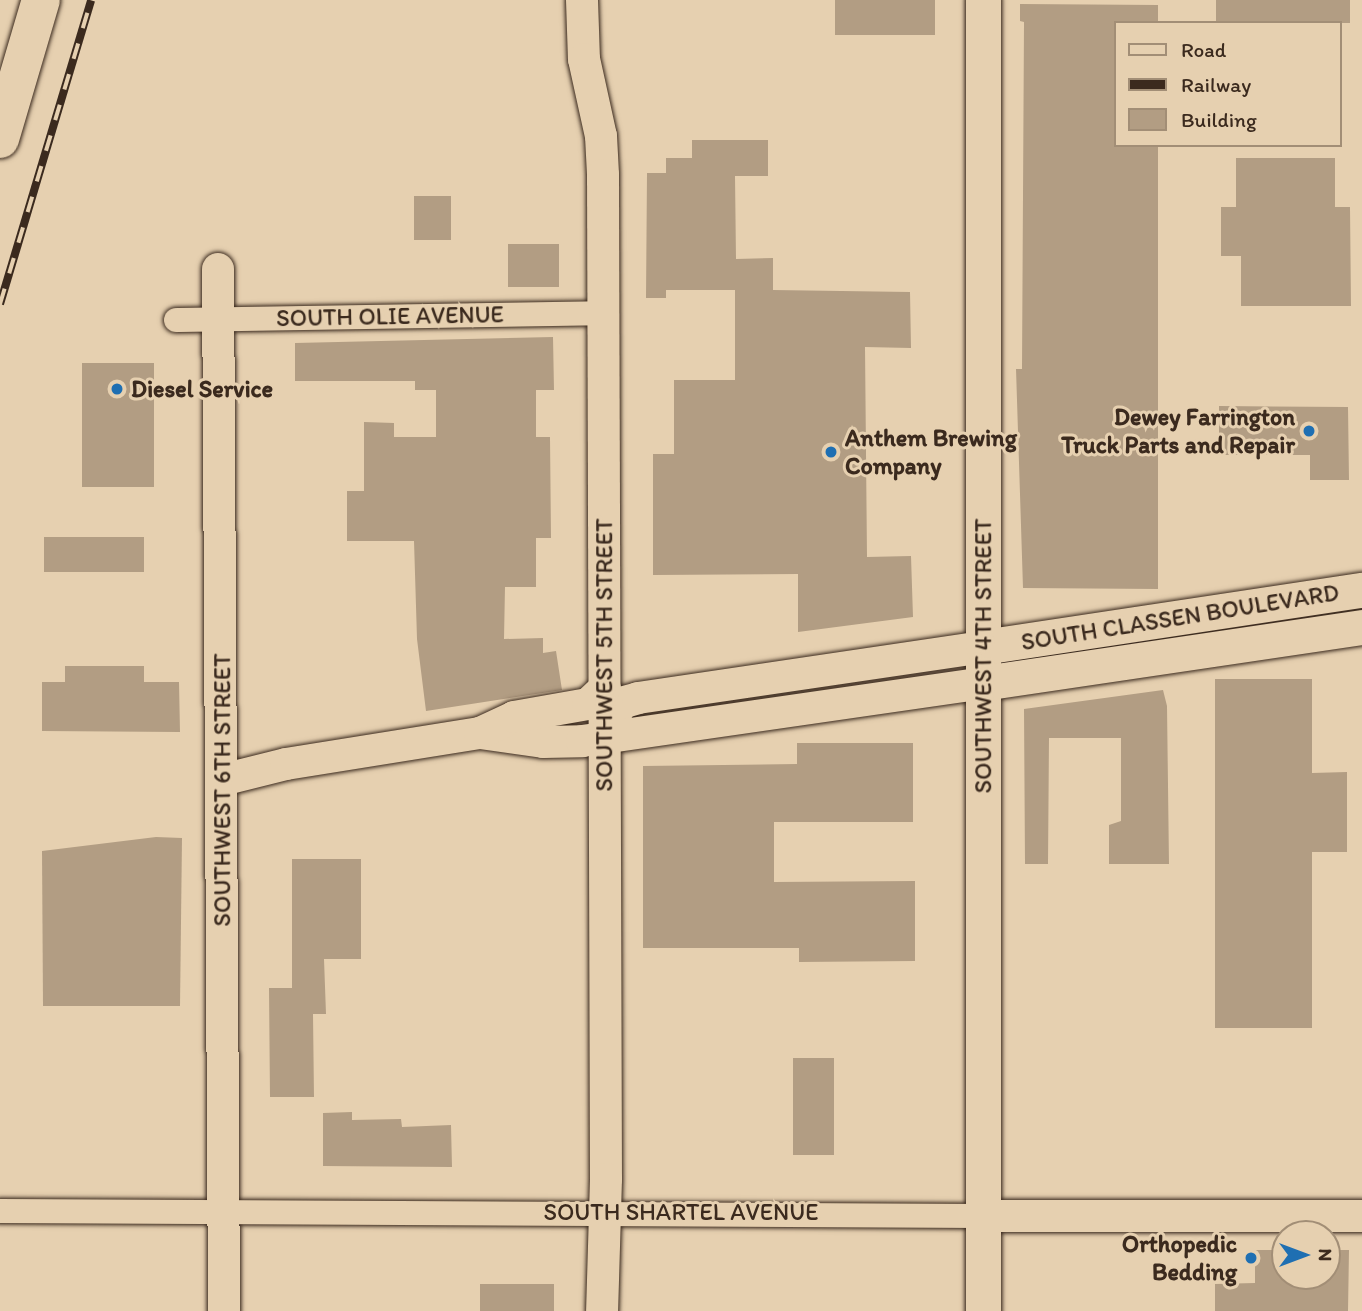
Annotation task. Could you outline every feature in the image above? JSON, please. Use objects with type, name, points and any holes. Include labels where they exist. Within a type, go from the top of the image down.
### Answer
[{"type":"highway","points":[[0,139],[41,0]]},
{"type":"main road","name":"SOUTHWEST 4TH STREET","points":[[983,0],[983,1311]]},
{"type":"main road","name":"SOUTH CLASSEN BOULEVARD","points":[[983,647],[1362,590]]},
{"type":"main road","name":"SOUTH CLASSEN BOULEVARD","points":[[983,683],[1362,627]]},
{"type":"street","name":"SOUTHWEST 5TH STREET","points":[[582,0],[584,59],[601,136],[605,688],[602,1311]]},
{"type":"street","name":"SOUTHWEST 6TH STREET","points":[[218,269],[224,1311]]},
{"type":"street","name":"SOUTH OLIE AVENUE","points":[[176,320],[603,313]]},
{"type":"street","name":"SOUTH CLASSEN BOULEVARD","points":[[605,738],[616,710],[638,698],[983,647]]},
{"type":"street","name":"SOUTH CLASSEN BOULEVARD","points":[[222,780],[286,764],[481,733],[556,743],[983,683]]},
{"type":"street","name":"SOUTH CLASSEN BOULEVARD","points":[[481,733],[514,717],[588,704],[605,688]]},
{"type":"street","name":"SOUTH SHARTEL AVENUE","points":[[0,1211],[1362,1216]]},
{"type":"building","points":[[835,0],[935,0],[935,35],[835,35]]},
{"type":"building","points":[[1216,0],[1350,0],[1350,23],[1216,21]]},
{"type":"building","points":[[1020,4],[1158,5],[1158,21],[1114,21],[1114,147],[1158,147],[1158,589],[1023,588],[1016,369],[1022,369],[1024,22],[1020,21]]},
{"type":"building","points":[[692,140],[768,140],[768,176],[735,176],[736,259],[773,258],[773,290],[910,292],[911,348],[865,347],[867,557],[911,556],[913,617],[798,632],[798,574],[653,575],[653,454],[674,454],[674,380],[735,380],[735,290],[666,290],[666,298],[646,298],[647,173],[666,173],[666,158],[692,158]]},
{"type":"building","points":[[1236,158],[1335,158],[1335,207],[1350,207],[1351,306],[1241,306],[1241,256],[1221,256],[1221,207],[1236,207]]},
{"type":"building","points":[[414,196],[451,196],[451,240],[414,240]]},
{"type":"building","points":[[508,244],[559,244],[559,287],[508,287]]},
{"type":"building","points":[[553,337],[554,390],[536,390],[536,437],[550,437],[551,538],[536,538],[536,587],[505,587],[504,639],[543,638],[543,653],[556,651],[562,690],[426,711],[417,639],[414,541],[347,541],[347,491],[364,491],[364,422],[394,423],[394,437],[436,437],[436,390],[415,390],[415,381],[295,381],[295,343]]},
{"type":"building","points":[[82,363],[154,363],[154,487],[82,487]]},
{"type":"building","points":[[1219,406],[1348,407],[1349,480],[1310,480],[1310,455],[1219,455]]},
{"type":"building","points":[[44,537],[144,537],[144,572],[44,572]]},
{"type":"building","points":[[65,666],[144,666],[144,682],[179,682],[180,732],[42,731],[42,682],[65,682]]},
{"type":"building","points":[[1215,679],[1312,679],[1312,773],[1347,772],[1347,852],[1312,852],[1312,1028],[1215,1028]]},
{"type":"building","points":[[1163,690],[1167,706],[1169,864],[1109,864],[1109,825],[1121,821],[1121,738],[1049,738],[1048,864],[1025,864],[1024,709]]},
{"type":"building","points":[[797,743],[913,743],[913,822],[774,822],[774,882],[915,881],[915,961],[799,962],[799,948],[643,948],[643,766],[797,764]]},
{"type":"building","points":[[156,837],[182,838],[180,1006],[43,1006],[42,851]]},
{"type":"building","points":[[292,859],[361,859],[361,959],[324,959],[326,1014],[313,1014],[314,1097],[270,1097],[269,988],[292,988]]},
{"type":"building","points":[[793,1058],[834,1058],[834,1155],[793,1155]]},
{"type":"building","points":[[352,1112],[352,1120],[401,1119],[402,1127],[451,1125],[452,1167],[323,1166],[323,1113]]},
{"type":"building","points":[[1255,1250],[1271,1250],[1271,1290],[1341,1290],[1341,1250],[1349,1250],[1348,1311],[1215,1311],[1215,1284],[1255,1283]]},
{"type":"building","points":[[480,1284],[554,1284],[554,1311],[480,1311]]},
{"type":"railway","points":[[0,304],[91,0]]},
{"type":"place","name":"Diesel Service","points":[[117,389]]},
{"type":"place","name":"Dewey Farrington Truck Parts and Repair","points":[[1309,431]]},
{"type":"place","name":"Anthem Brewing Company","points":[[831,452]]},
{"type":"place","name":"Orthopedic Bedding","points":[[1251,1258]]}]
